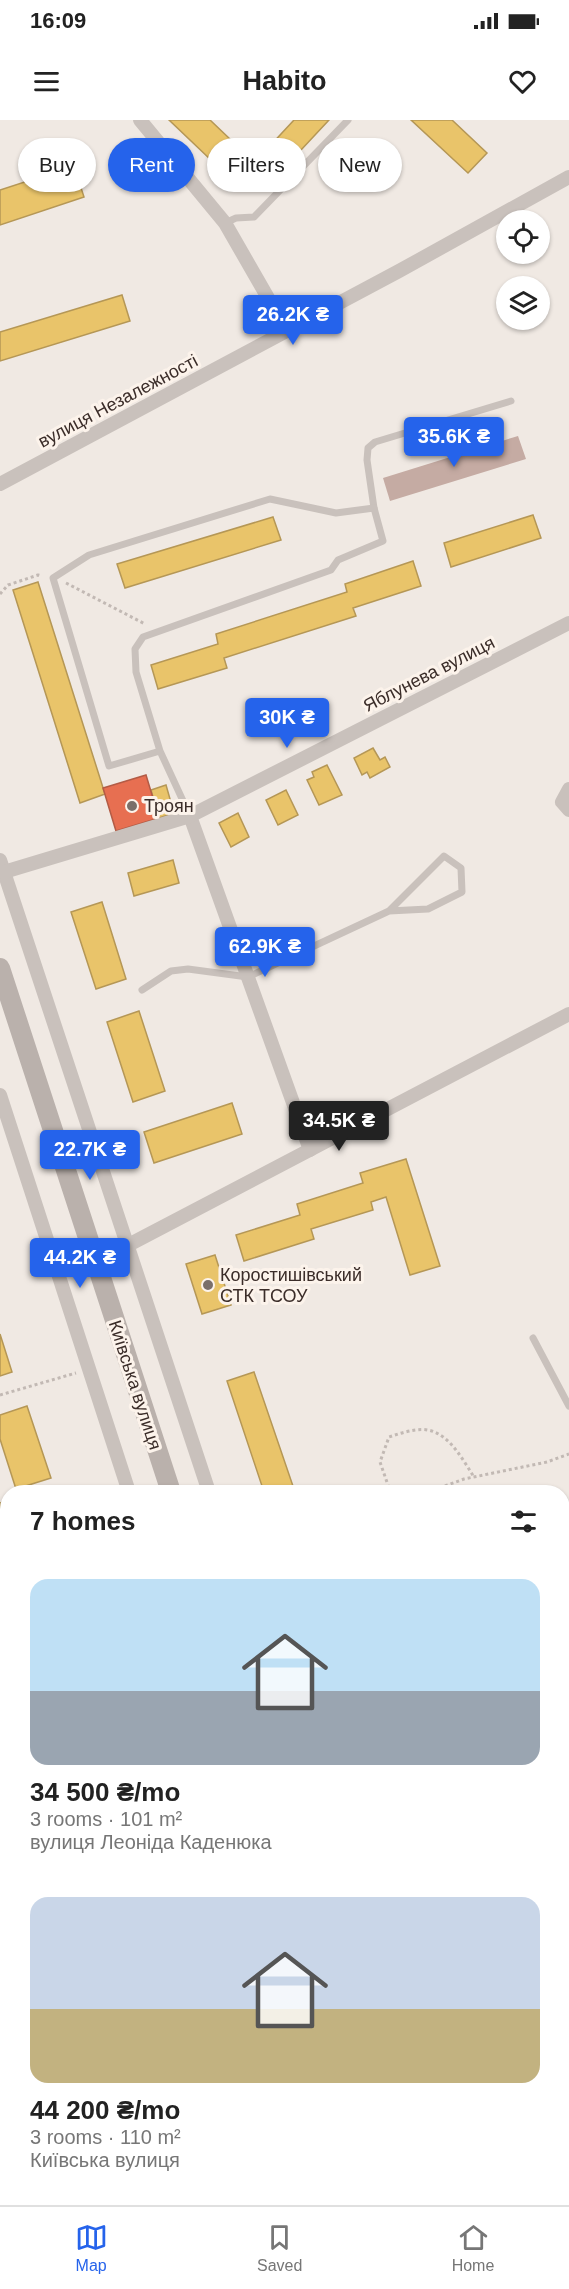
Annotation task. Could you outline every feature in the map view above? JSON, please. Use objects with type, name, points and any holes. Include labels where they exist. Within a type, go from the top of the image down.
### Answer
[{"type":"main road","name":"Київська вулиця","points":[[0,968],[94,1263],[169,1485]]},
{"type":"street","points":[[140,120],[225,223],[287,331]]},
{"type":"street","name":"вулиця Незалежності","points":[[0,484],[399,271],[569,177]]},
{"type":"street","name":"Яблунева вулиця","points":[[2,866],[190,816],[569,622]]},
{"type":"street","points":[[569,789],[562,802],[569,810]]},
{"type":"street","points":[[190,816],[310,1150]]},
{"type":"street","points":[[2,866],[207,1485]]},
{"type":"street","points":[[94,1263],[569,1014]]},
{"type":"street","points":[[0,1095],[127,1485]]},
{"type":"lane","points":[[225,223],[236,218],[254,217],[348,120]]},
{"type":"lane","points":[[190,816],[160,751],[136,672],[135,649],[143,637],[330,570],[338,560],[383,540],[374,508],[368,448],[375,442],[511,401]]},
{"type":"lane","points":[[160,751],[110,766],[53,578],[89,555],[270,499],[336,513],[374,508]]},
{"type":"lane","points":[[142,990],[171,971],[188,969],[248,977],[389,912],[428,909],[462,892],[461,868],[444,856],[389,912]]},
{"type":"lane","points":[[533,1338],[569,1406]]},
{"type":"path","points":[[0,594],[8,585],[38,575],[53,578],[158,630]]},
{"type":"path","points":[[0,1395],[89,1369]]},
{"type":"path","points":[[388,1485],[380,1462],[389,1437],[419,1429],[441,1434],[459,1453],[474,1477]]},
{"type":"path","points":[[449,1485],[474,1477],[547,1462],[569,1454]]},
{"type":"building: Homes","points":[[169,120],[210,120],[229,138],[207,138],[207,156],[195,145],[195,138],[188,138]]},
{"type":"building: Homes","points":[[294,120],[329,120],[306,145],[306,138],[277,138]]},
{"type":"building: Homes","points":[[411,120],[452,120],[487,153],[468,173]]},
{"type":"building: Homes","points":[[18,184],[18,192],[82,192],[84,197],[0,225],[0,190]]},
{"type":"building: Homes","points":[[122,295],[130,321],[0,361],[0,332]]},
{"type":"building: Homes","points":[[533,515],[541,538],[451,567],[444,543]]},
{"type":"building: Homes","points":[[273,517],[281,540],[125,588],[117,564]]},
{"type":"building: Homes","points":[[413,561],[421,586],[353,608],[356,616],[224,658],[227,668],[158,689],[151,665],[218,644],[216,634],[347,592],[345,584]]},
{"type":"building: Homes","points":[[38,582],[105,794],[80,803],[13,590]]},
{"type":"building: Homes","points":[[373,748],[380,760],[385,757],[390,767],[370,778],[367,772],[362,775],[354,758]]},
{"type":"building: Homes","points":[[327,765],[342,795],[319,805],[307,780],[314,777],[312,772]]},
{"type":"building: Homes","points":[[166,785],[174,813],[159,818],[151,790]]},
{"type":"building: Homes","points":[[286,790],[298,815],[278,825],[266,800]]},
{"type":"building: Homes","points":[[238,813],[249,837],[231,847],[219,823]]},
{"type":"building: Homes","points":[[173,860],[179,883],[134,896],[128,873]]},
{"type":"building: Homes","points":[[102,902],[126,979],[96,989],[71,912]]},
{"type":"building: Homes","points":[[139,1011],[165,1091],[133,1102],[107,1022]]},
{"type":"building: Homes","points":[[232,1103],[242,1134],[154,1163],[144,1132]]},
{"type":"building: Homes","points":[[406,1159],[440,1266],[410,1275],[386,1197],[371,1202],[373,1210],[311,1229],[314,1239],[244,1261],[236,1235],[300,1215],[297,1204],[363,1183],[360,1173]]},
{"type":"building: Homes","name":"Коростишівський СТК ТСОУ","points":[[215,1255],[231,1305],[202,1314],[186,1264]]},
{"type":"building: Homes","points":[[0,1334],[12,1372],[0,1376]]},
{"type":"building: Homes","points":[[254,1372],[293,1485],[262,1485],[227,1381]]},
{"type":"building: Homes","points":[[27,1406],[51,1478],[29,1485],[15,1485],[0,1439],[0,1415]]},
{"type":"building: Shops","name":"Троян","points":[[146,775],[159,818],[116,831],[103,788]]},
{"type":"building: Other","points":[[518,436],[526,459],[390,501],[383,478]]},
{"type":"place","name":"Троян","points":[[132,806]]},
{"type":"place","name":"Коростишівський СТК ТСОУ","points":[[208,1285]]}]
